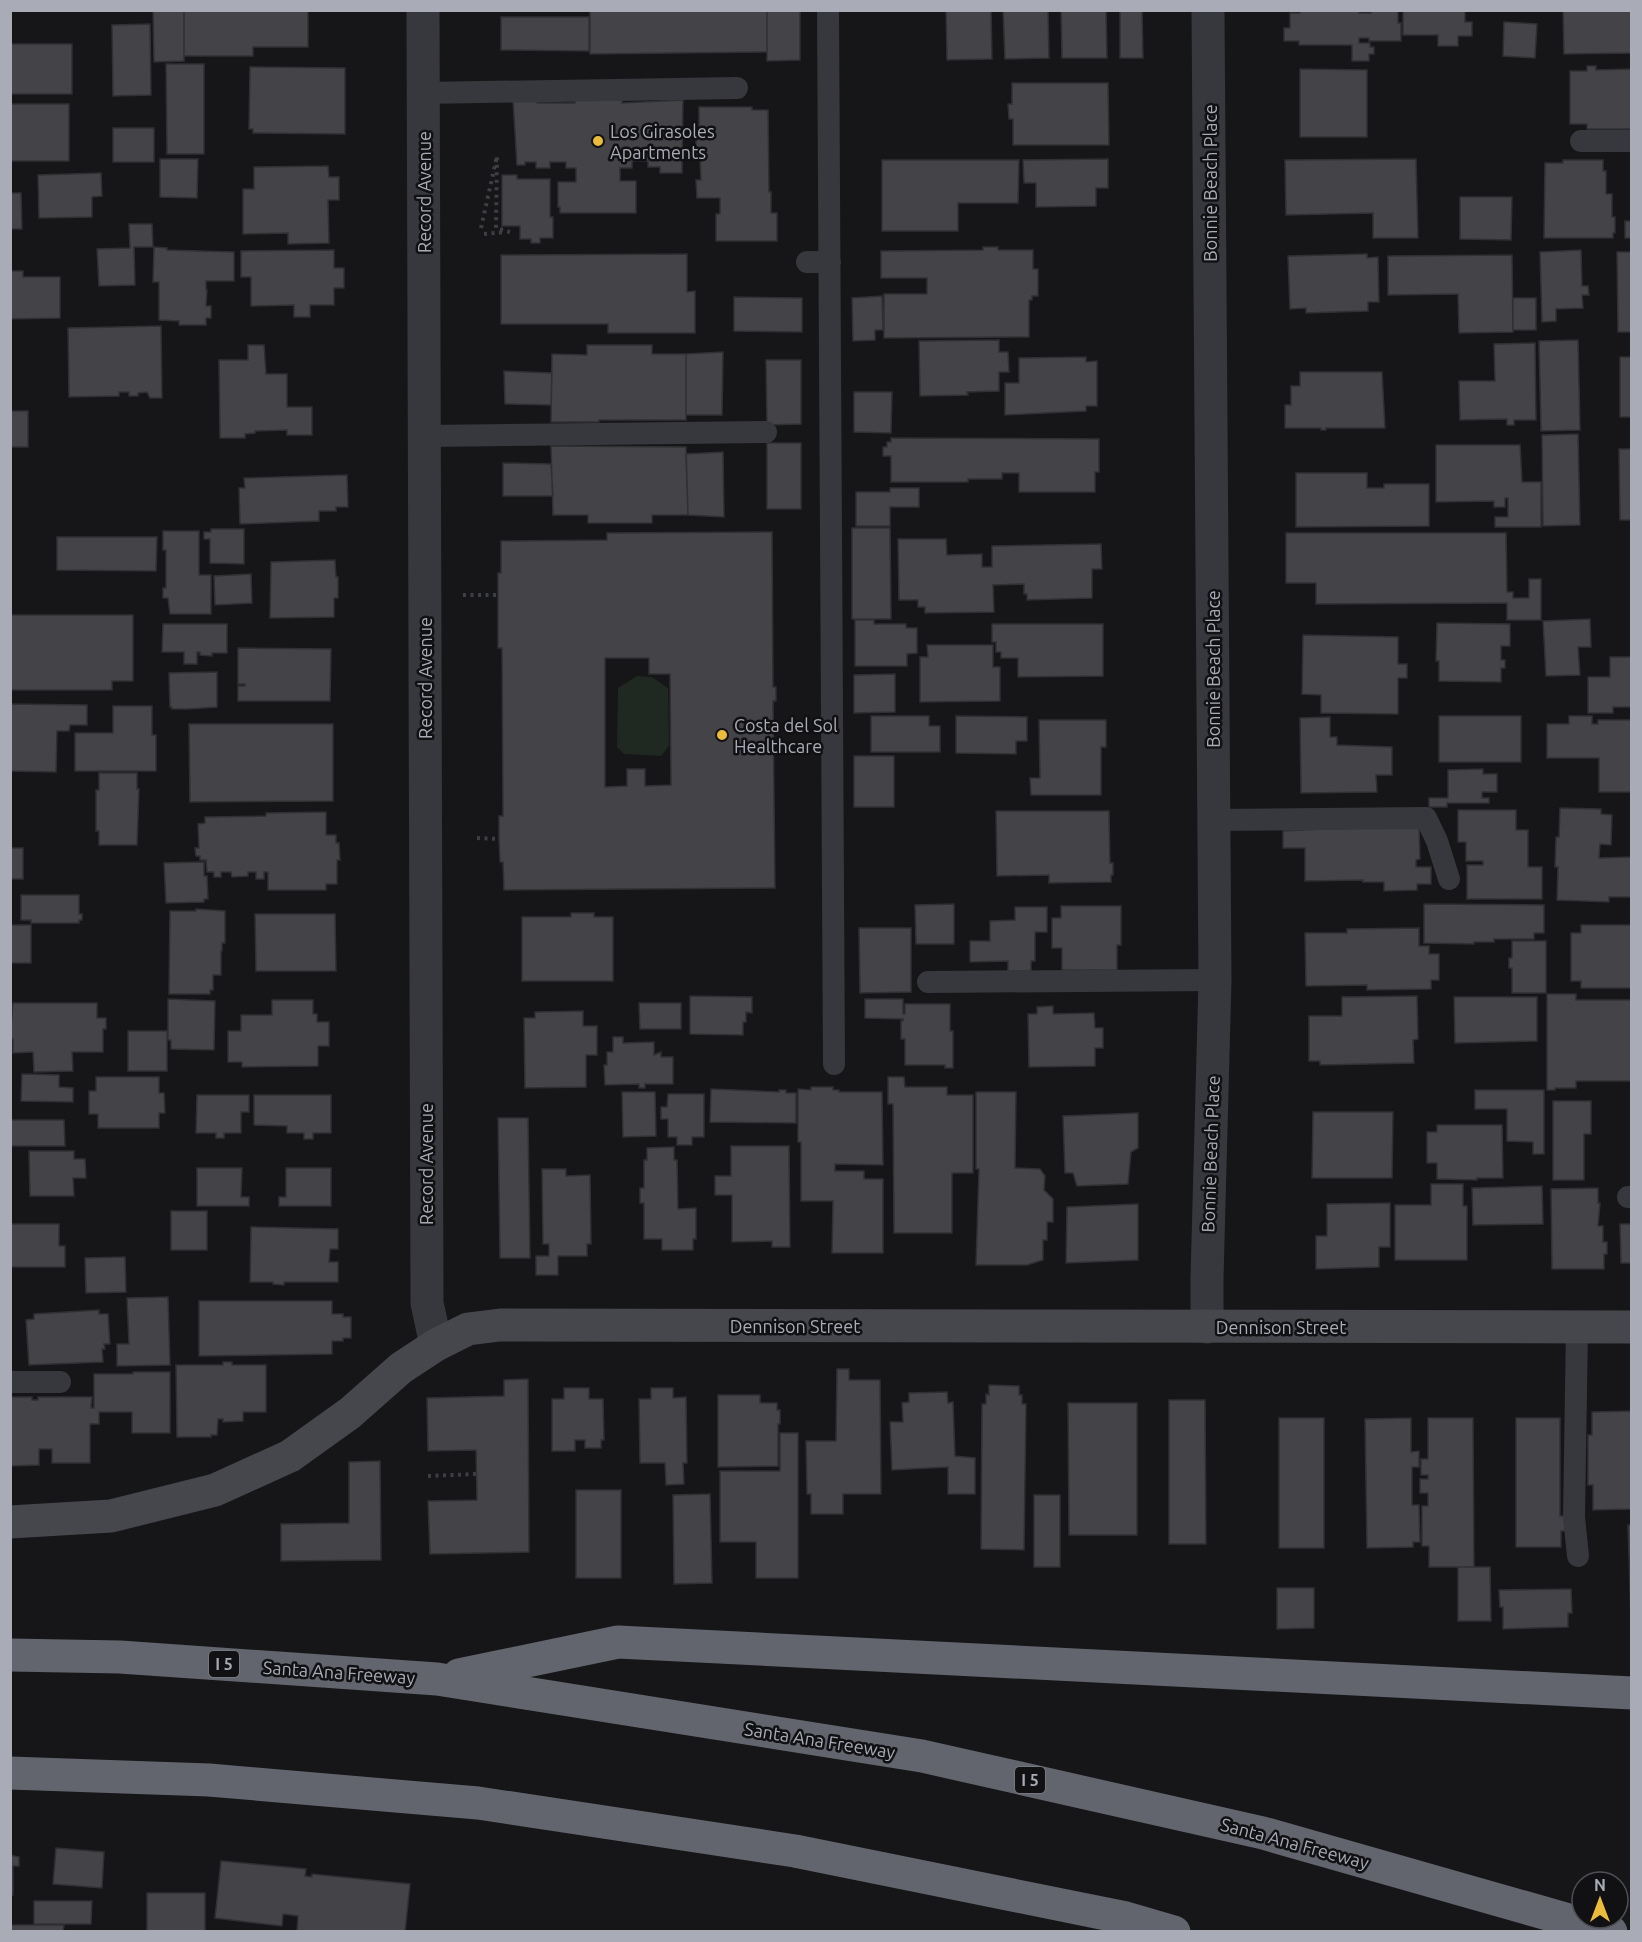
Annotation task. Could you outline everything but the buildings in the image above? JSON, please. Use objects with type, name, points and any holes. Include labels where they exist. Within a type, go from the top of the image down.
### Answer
[{"type":"highway","points":[[438,1679],[618,1642],[1632,1693]]},
{"type":"highway","name":"Santa Ana Freeway","points":[[10,1655],[120,1657],[438,1679],[922,1756],[1263,1833],[1611,1932]]},
{"type":"highway","points":[[10,1773],[209,1780],[478,1803],[795,1851],[1126,1918],[1174,1932]]},
{"type":"street","name":"Record Avenue","points":[[423,10],[427,1303],[436,1345]]},
{"type":"street","name":"Bonnie Beach Place","points":[[1207,1326],[1215,980],[1208,10]]},
{"type":"street","name":"Dennison Street","points":[[10,1522],[111,1516],[215,1490],[290,1456],[350,1413],[401,1368],[436,1345],[468,1329],[500,1325],[1632,1327]]},
{"type":"lane","points":[[828,10],[834,1064]]},
{"type":"lane","points":[[423,93],[737,88]]},
{"type":"lane","points":[[1581,141],[1632,141]]},
{"type":"lane","points":[[807,262],[830,262]]},
{"type":"lane","points":[[424,436],[766,432]]},
{"type":"lane","points":[[1214,820],[1426,818],[1437,841],[1449,879]]},
{"type":"lane","points":[[928,982],[1215,980]]},
{"type":"lane","points":[[1577,1327],[1574,1517],[1578,1557]]},
{"type":"lane","points":[[10,1382],[60,1382]]},
{"type":"path","points":[[481,228],[497,156],[496,228],[510,232],[484,234]]},
{"type":"path","points":[[460,595],[498,595]]},
{"type":"path","points":[[477,838],[499,839]]},
{"type":"path","points":[[428,1476],[476,1474]]},
{"type":"shaded area","points":[[637,676],[652,677],[668,688],[669,746],[661,756],[624,754],[617,747],[618,688]]},
{"type":"place","name":"Los Girasoles Apartments","points":[[598,141]]},
{"type":"place","name":"Costa del Sol Healthcare","points":[[722,735]]}]
